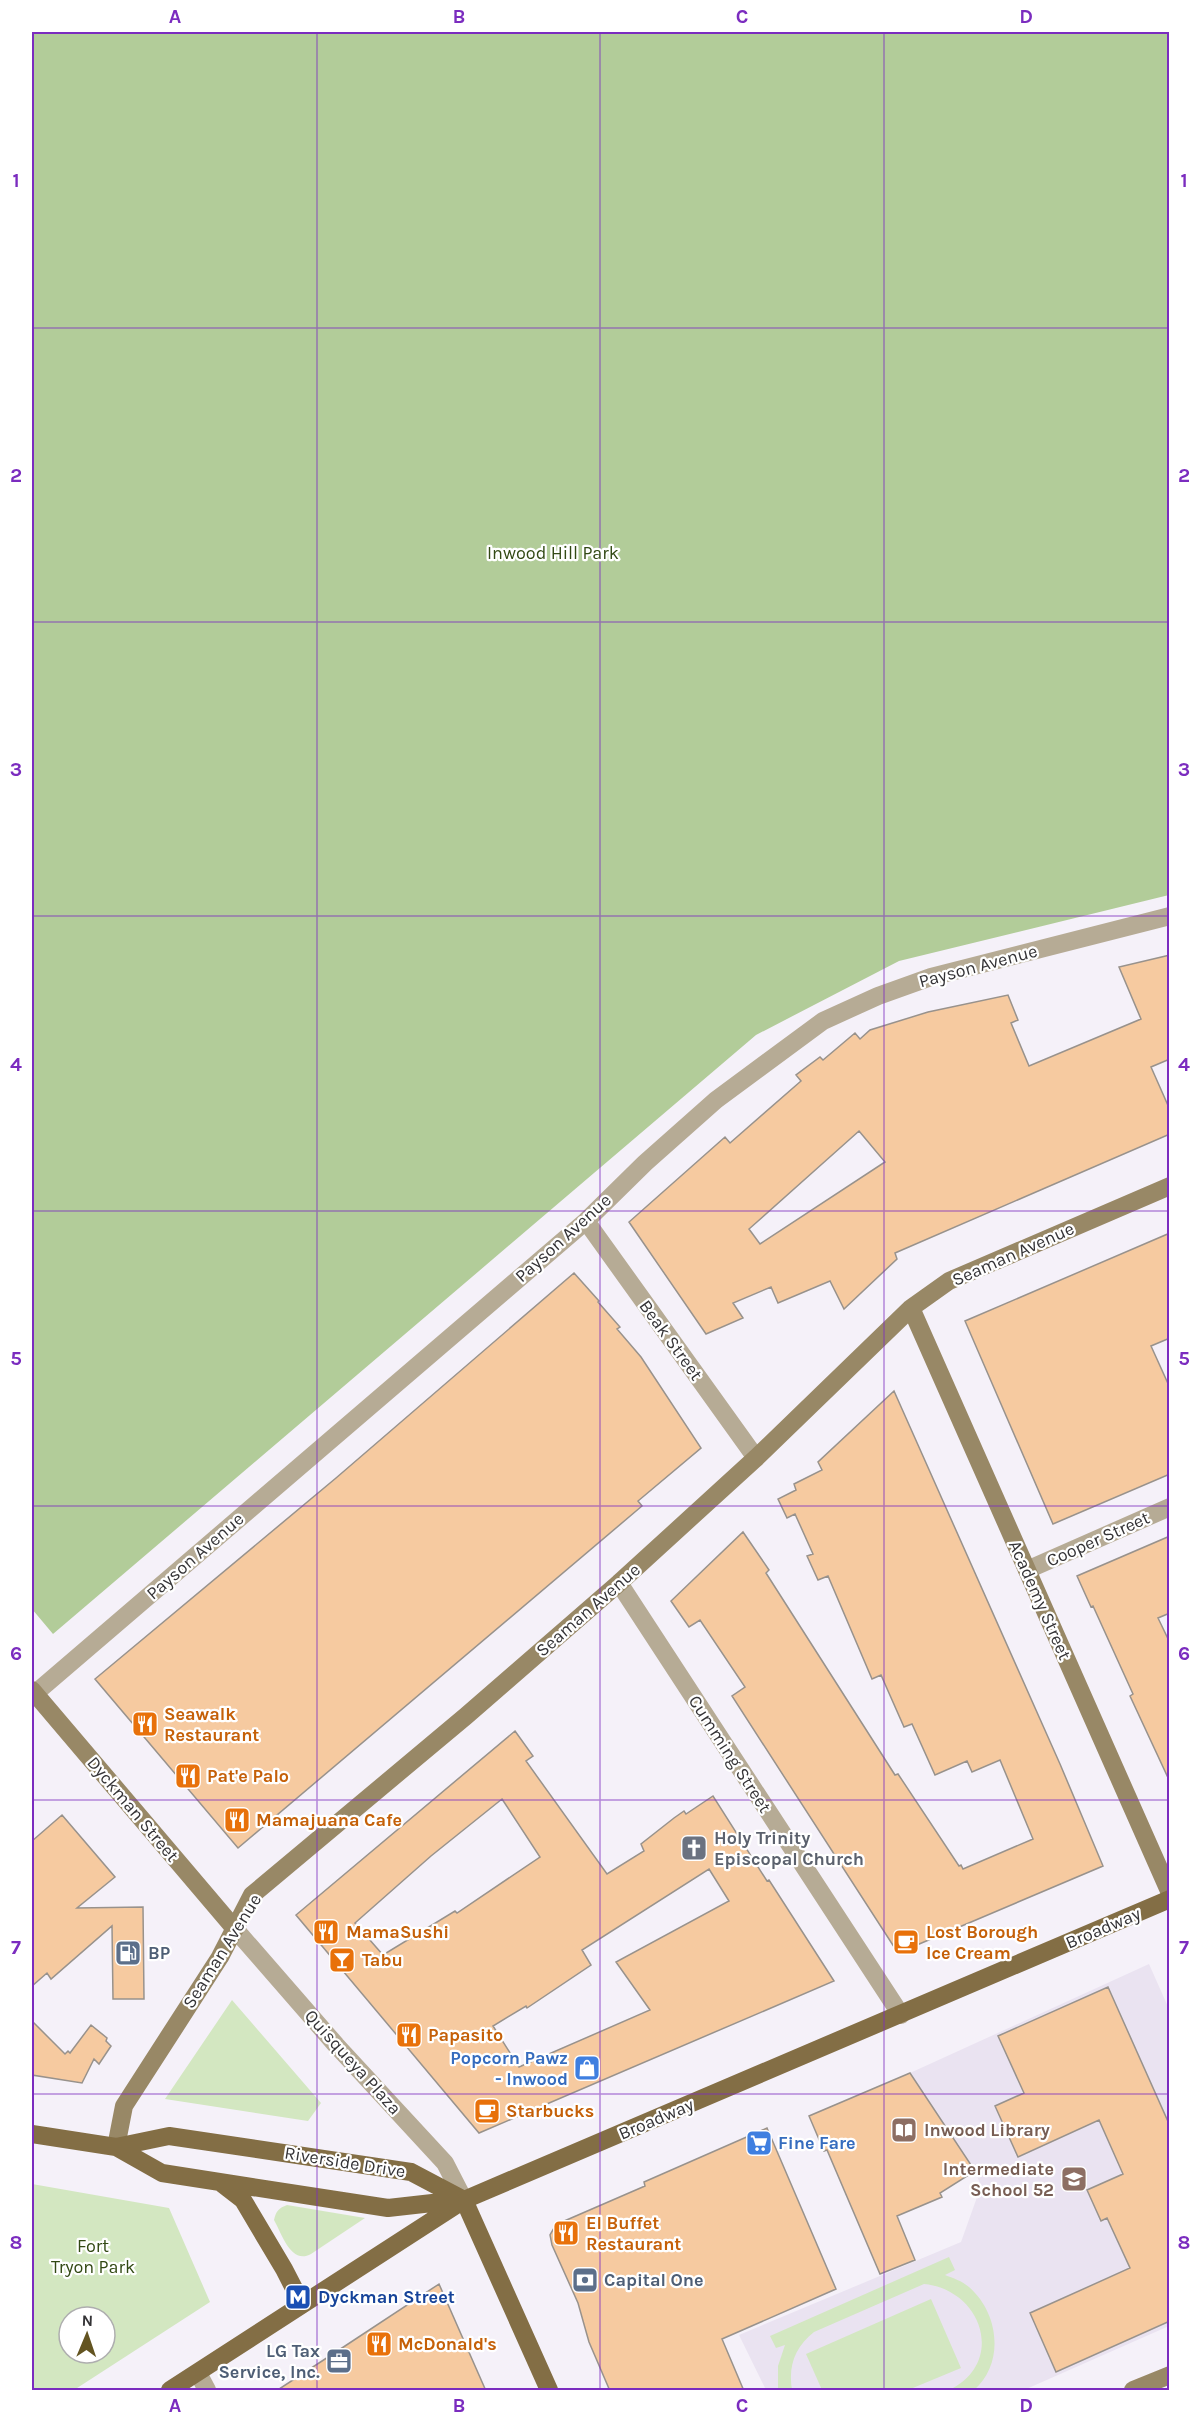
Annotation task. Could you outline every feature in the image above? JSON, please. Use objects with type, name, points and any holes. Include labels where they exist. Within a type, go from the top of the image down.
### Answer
[{"type":"main road","name":"Broadway","points":[[170,2391],[464,2200],[1170,1899]]},
{"type":"main road","name":"Riverside Drive","points":[[32,2134],[116,2147],[169,2136],[411,2172],[464,2200]]},
{"type":"main road","name":"Riverside Drive","points":[[116,2147],[162,2173],[388,2208],[464,2200]]},
{"type":"main road","points":[[220,2182],[243,2200],[302,2304]]},
{"type":"main road","points":[[464,2200],[549,2391]]},
{"type":"street","name":"Payson Avenue","points":[[33,1693],[586,1221],[645,1163],[716,1100],[823,1021],[878,996],[931,977],[1170,916]]},
{"type":"street","name":"Seaman Avenue","points":[[116,2147],[124,2106],[220,1957],[252,1895],[466,1716],[619,1583],[756,1458],[911,1308],[949,1281],[1170,1186]]},
{"type":"street","name":"Beak Street","points":[[586,1221],[756,1458]]},
{"type":"street","name":"Academy Street","points":[[911,1308],[1170,1893]]},
{"type":"street","name":"Cooper Street","points":[[1027,1570],[1170,1507]]},
{"type":"street","name":"Cumming Street","points":[[619,1583],[901,2015]]},
{"type":"street","name":"Dyckman Street","points":[[33,1693],[235,1929]]},
{"type":"street","name":"Quisqueya Plaza","points":[[235,1929],[336,2045],[445,2163],[464,2200]]},
{"type":"street","points":[[198,2373],[207,2391]]},
{"type":"street","points":[[1133,2391],[1170,2375]]},
{"type":"shaded area","name":"Intermediate School 52","points":[[1149,1964],[1169,2009],[1169,2326],[1024,2390],[766,2390],[739,2335],[961,2242],[981,2186],[975,2171],[910,2073]]},
{"type":"green space","name":"Inwood Hill Park","points":[[32,32],[1170,32],[1169,895],[899,961],[756,1035],[53,1634],[32,1609]]},
{"type":"green space","points":[[232,2000],[321,2103],[308,2121],[165,2099]]},
{"type":"green space","name":"Fort Tryon Park","points":[[32,2184],[169,2208],[210,2302],[117,2362],[117,2305],[57,2305],[57,2365],[113,2365],[74,2390],[32,2390]]},
{"type":"green space","points":[[287,2205],[365,2218],[311,2254],[298,2255],[288,2246],[274,2220],[278,2210]]},
{"type":"green space","points":[[949,2257],[955,2270],[945,2275],[969,2287],[987,2310],[992,2324],[994,2352],[991,2366],[984,2379],[974,2390],[949,2390],[967,2378],[977,2363],[982,2346],[980,2329],[973,2313],[961,2299],[944,2289],[924,2284],[814,2332],[802,2344],[794,2358],[791,2373],[792,2390],[778,2390],[778,2366],[785,2345],[776,2348],[770,2336]]},
{"type":"green space","points":[[931,2299],[961,2368],[908,2390],[822,2390],[806,2354]]},
{"type":"building","points":[[1170,955],[1170,1059],[1151,1067],[1170,1110],[1170,1134],[895,1253],[897,1259],[844,1309],[830,1281],[778,1303],[771,1287],[733,1303],[743,1318],[706,1334],[629,1222],[725,1137],[730,1143],[801,1081],[796,1075],[820,1057],[823,1060],[855,1033],[860,1039],[870,1030],[928,1012],[1008,995],[1018,1020],[1011,1023],[1029,1066],[1141,1019],[1119,967]],"holes":[[[859,1131],[885,1162],[760,1244],[749,1229]]]},
{"type":"building","points":[[1170,1233],[1170,1338],[1151,1346],[1170,1388],[1170,1474],[1053,1524],[965,1321]]},
{"type":"building","points":[[574,1273],[620,1327],[617,1329],[641,1357],[701,1448],[638,1501],[642,1506],[238,1848],[95,1679],[336,1478]]},
{"type":"building","points":[[894,1391],[1103,1866],[898,1953],[732,1696],[745,1687],[700,1620],[689,1627],[671,1601],[743,1532],[769,1570],[766,1573],[895,1775],[898,1774],[959,1866],[961,1865],[963,1869],[1033,1839],[1000,1760],[972,1772],[967,1761],[935,1775],[912,1724],[904,1727],[881,1675],[872,1679],[828,1576],[818,1580],[807,1556],[813,1554],[795,1514],[787,1518],[778,1499],[796,1490],[794,1484],[822,1470],[818,1462]]},
{"type":"building","points":[[1170,1536],[1170,1613],[1158,1618],[1170,1643],[1170,1782],[1130,1696],[1133,1694],[1077,1576]]},
{"type":"building","points":[[515,1731],[533,1756],[526,1761],[607,1874],[644,1851],[641,1844],[674,1818],[684,1811],[686,1814],[713,1796],[834,1981],[479,2133],[296,1915]],"holes":[[[502,1799],[540,1857],[457,1913],[455,1911],[383,1955],[355,1923],[431,1856]],[[709,1869],[729,1901],[616,1962],[650,2010],[519,2067],[493,2026],[526,2006],[527,2008],[591,1965],[582,1950]]]},
{"type":"building","points":[[62,1815],[115,1877],[77,1908],[143,1907],[144,1999],[113,1999],[112,1926],[51,1979],[47,1973],[32,1986],[32,1841]]},
{"type":"building","points":[[1108,1987],[1170,2126],[1170,2321],[1056,2372],[1030,2313],[1130,2268],[1107,2218],[1101,2221],[1087,2190],[1123,2174],[1099,2120],[1018,2157],[995,2106],[1024,2093],[998,2036]]},
{"type":"building","points":[[32,2021],[65,2054],[68,2051],[70,2053],[91,2025],[107,2038],[106,2041],[111,2046],[99,2064],[94,2059],[82,2083],[32,2075]]},
{"type":"building","points":[[910,2073],[975,2171],[940,2193],[942,2197],[897,2216],[915,2260],[880,2274],[827,2150],[824,2151],[809,2116]]},
{"type":"building","points":[[767,2128],[836,2289],[722,2339],[744,2391],[610,2391],[589,2342],[578,2303],[552,2245],[550,2235],[554,2228],[562,2222],[645,2186],[644,2182]]},
{"type":"building","points":[[439,2284],[486,2391],[276,2391],[345,2346]]},
{"type":"place","name":"Seawalk Restaurant","points":[[145,1724]]},
{"type":"place","name":"Pat'e Palo","points":[[188,1776]]},
{"type":"place","name":"Mamajuana Cafe","points":[[237,1820]]},
{"type":"place","name":"Holy Trinity Episcopal Church","points":[[694,1848]]},
{"type":"place","name":"MamaSushi","points":[[326,1932]]},
{"type":"place","name":"Lost Borough Ice Cream","points":[[906,1942]]},
{"type":"place","name":"BP","points":[[128,1953]]},
{"type":"place","name":"Tabu","points":[[342,1960]]},
{"type":"place","name":"Papasito","points":[[409,2035]]},
{"type":"place","name":"Popcorn Pawz - Inwood","points":[[587,2068]]},
{"type":"place","name":"Starbucks","points":[[487,2111]]},
{"type":"place","name":"Inwood Library","points":[[904,2130]]},
{"type":"place","name":"Fine Fare","points":[[759,2143]]},
{"type":"place","name":"Intermediate School 52","points":[[1074,2179]]},
{"type":"place","name":"El Buffet Restaurant","points":[[566,2233]]},
{"type":"place","name":"Capital One","points":[[585,2280]]},
{"type":"place","name":"Dyckman Street","points":[[298,2297]]},
{"type":"place","name":"McDonald's","points":[[379,2344]]},
{"type":"place","name":"LG Tax Service, Inc.","points":[[339,2361]]}]
